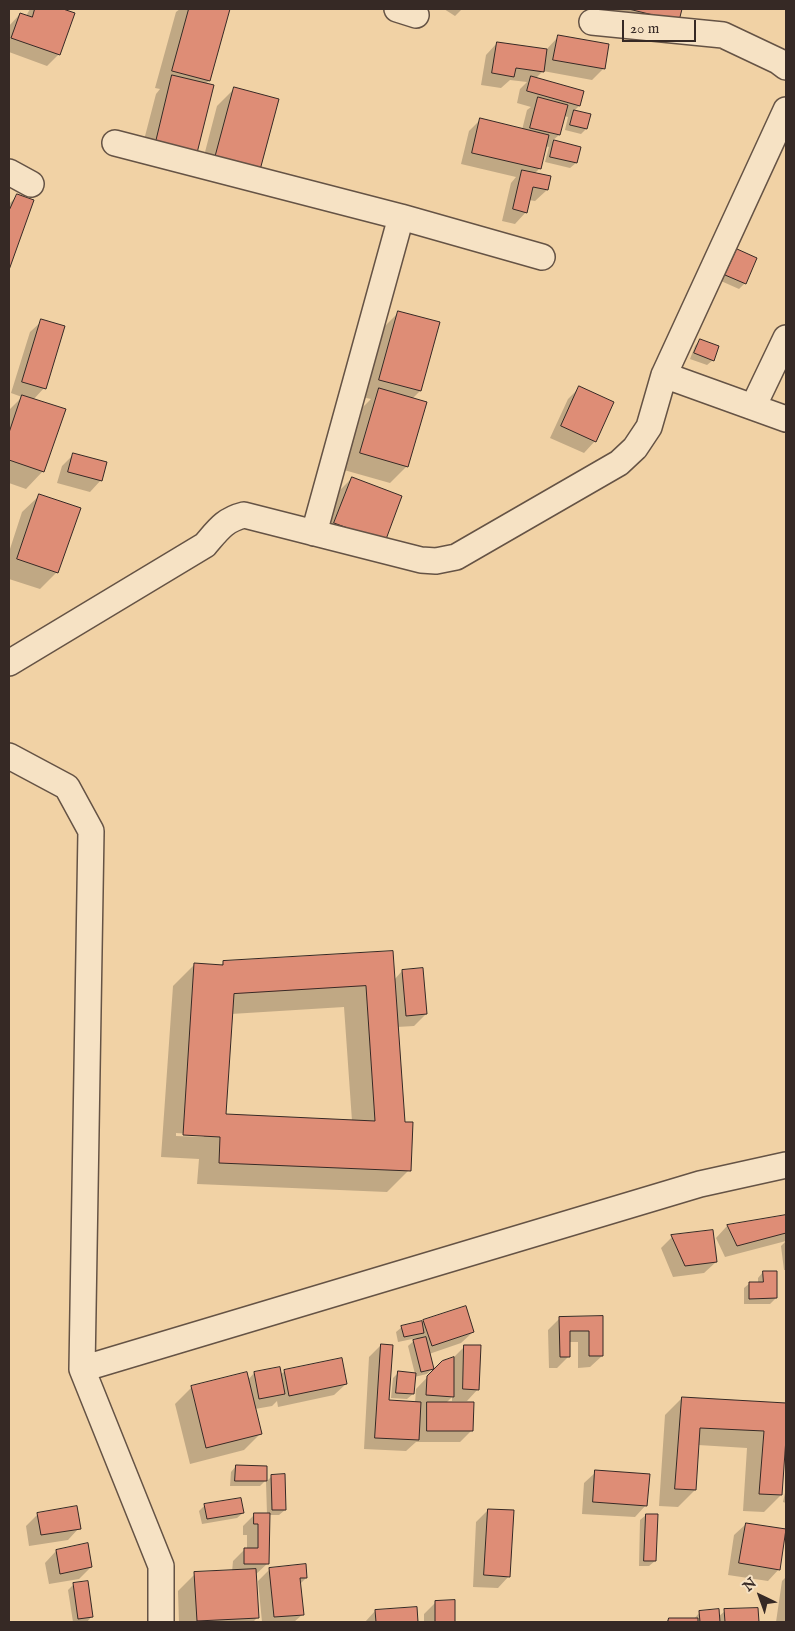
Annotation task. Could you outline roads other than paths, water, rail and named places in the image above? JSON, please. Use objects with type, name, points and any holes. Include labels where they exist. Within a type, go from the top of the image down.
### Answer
[{"type":"street","points":[[592,22],[723,34],[783,58]]},
{"type":"street","points":[[9,664],[205,545],[232,518],[244,515],[421,560],[436,561],[456,556],[619,463],[635,448],[649,427],[664,375],[786,110]]},
{"type":"street","points":[[116,143],[401,217],[542,257]]},
{"type":"street","points":[[9,172],[31,184]]},
{"type":"street","points":[[314,533],[401,217]]},
{"type":"street","points":[[753,407],[786,338]]},
{"type":"street","points":[[664,375],[786,419]]},
{"type":"street","points":[[9,756],[67,787],[91,831],[82,1370],[160,1566],[161,1622]]},
{"type":"street","points":[[82,1370],[700,1184],[786,1165]]}]
